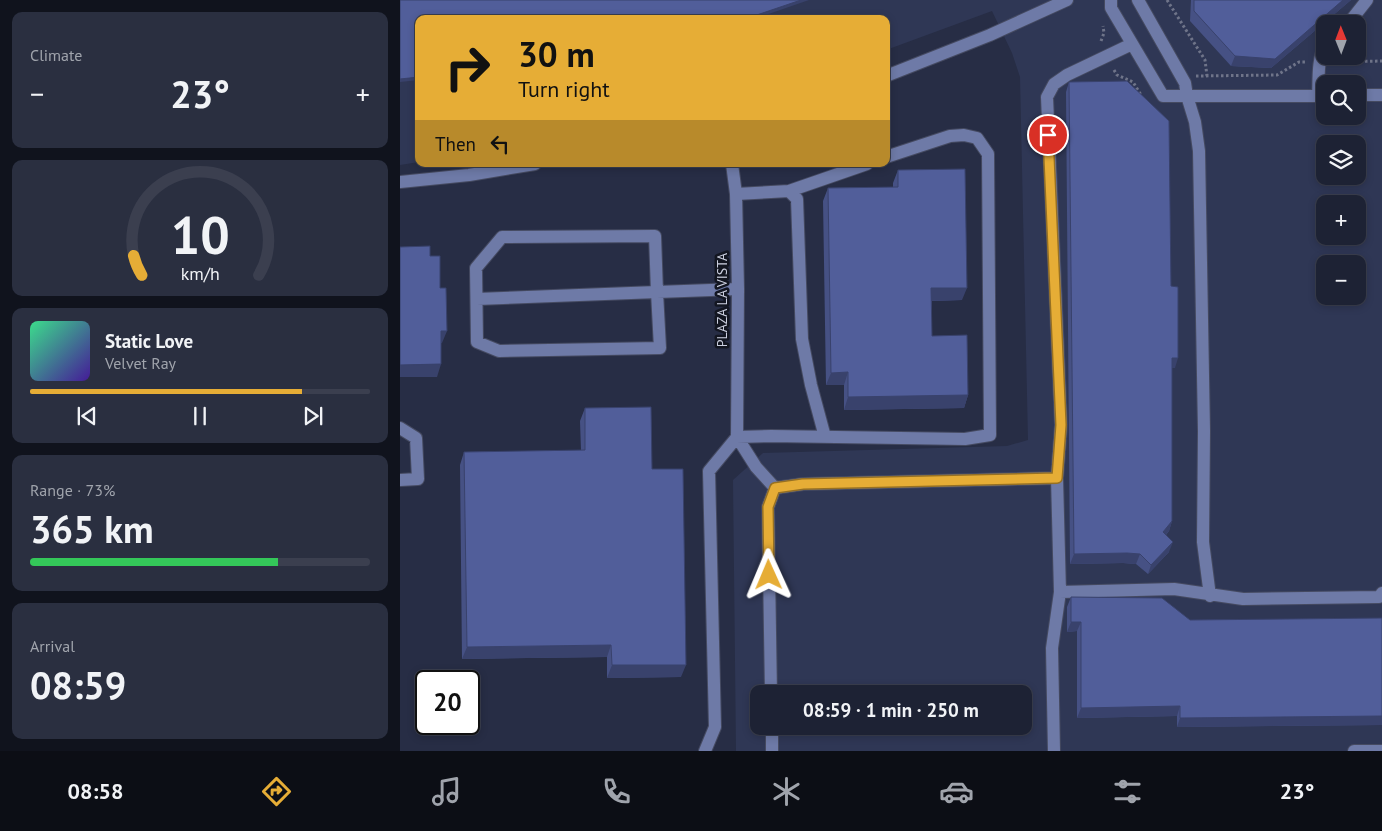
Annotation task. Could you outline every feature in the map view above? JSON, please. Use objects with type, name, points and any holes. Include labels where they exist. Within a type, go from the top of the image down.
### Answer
[{"type":"street","points":[[890,74],[990,35],[1067,0]]},
{"type":"street","points":[[1111,0],[1111,8],[1163,96],[1316,96]]},
{"type":"street","points":[[1138,0],[1185,82],[1195,122],[1199,152],[1204,431],[1203,542],[1210,596]]},
{"type":"street","points":[[1355,15],[1367,0]]},
{"type":"street","points":[[1054,751],[1052,648],[1060,592],[1057,478],[1061,425],[1047,96],[1054,84],[1067,75],[1132,44]]},
{"type":"street","points":[[1366,95],[1382,95]]},
{"type":"street","points":[[736,437],[965,439],[990,435],[988,154],[977,138],[964,135],[950,136],[890,156]]},
{"type":"street","points":[[400,182],[468,175],[517,167]]},
{"type":"street","name":"PLAZA LA VISTA","points":[[732,167],[736,194],[738,289],[736,437]]},
{"type":"street","points":[[736,194],[789,191],[858,167]]},
{"type":"street","points":[[789,191],[797,199],[802,339],[824,437]]},
{"type":"street","points":[[655,236],[658,292],[660,348],[499,351],[477,342],[476,268],[502,237],[655,236]]},
{"type":"street","points":[[476,299],[738,289]]},
{"type":"street","points":[[400,428],[416,438],[418,479],[400,480]]},
{"type":"street","points":[[736,437],[756,467],[775,488]]},
{"type":"street","points":[[705,751],[715,727],[709,471],[736,437]]},
{"type":"street","points":[[775,488],[803,484],[1057,478]]},
{"type":"street","points":[[770,685],[768,507],[775,488]]},
{"type":"street","points":[[1060,592],[1174,589],[1210,596],[1243,599],[1379,597],[1382,594]]},
{"type":"street","points":[[772,735],[772,751]]},
{"type":"street","points":[[1354,751],[1382,751]]},
{"type":"path","points":[[1167,0],[1206,60],[1207,76]]},
{"type":"path","points":[[1101,23],[1104,33],[1101,42],[1117,76],[1133,82],[1143,98]]},
{"type":"path","points":[[1366,61],[1382,61]]},
{"type":"path","points":[[1185,82],[1195,76],[1277,75],[1299,62],[1316,62]]},
{"type":"shaded area","points":[[400,0],[1382,0],[1382,751],[736,751],[733,480],[763,453],[1007,446],[1028,440],[1020,77],[1012,53],[992,11],[890,49],[890,15],[415,15],[415,163],[400,165]]},
{"type":"building","points":[[400,0],[801,0],[757,15],[415,15],[415,77],[400,79]]},
{"type":"building","points":[[1194,0],[1343,0],[1326,15],[1316,15],[1316,23],[1275,59],[1235,56],[1194,11]]},
{"type":"building","points":[[1127,81],[1169,121],[1171,286],[1178,287],[1178,358],[1172,358],[1172,521],[1163,532],[1173,542],[1151,565],[1140,554],[1074,554],[1069,82]]},
{"type":"building","points":[[965,169],[967,288],[931,288],[932,336],[967,335],[968,395],[848,397],[848,372],[831,373],[828,188],[898,187],[898,170]]},
{"type":"building","points":[[430,246],[430,256],[440,256],[440,288],[446,288],[447,331],[441,331],[441,364],[400,365],[400,247]]},
{"type":"building","points":[[651,407],[652,469],[683,469],[686,665],[612,665],[611,645],[467,647],[464,452],[585,450],[585,408]]},
{"type":"building","points":[[1071,597],[1162,598],[1190,620],[1382,618],[1382,716],[1180,718],[1180,706],[1081,708],[1081,622],[1071,622]]},
{"type":"route","points":[[769,575],[768,507],[775,488],[803,484],[1057,478],[1061,425],[1048,135]]}]
